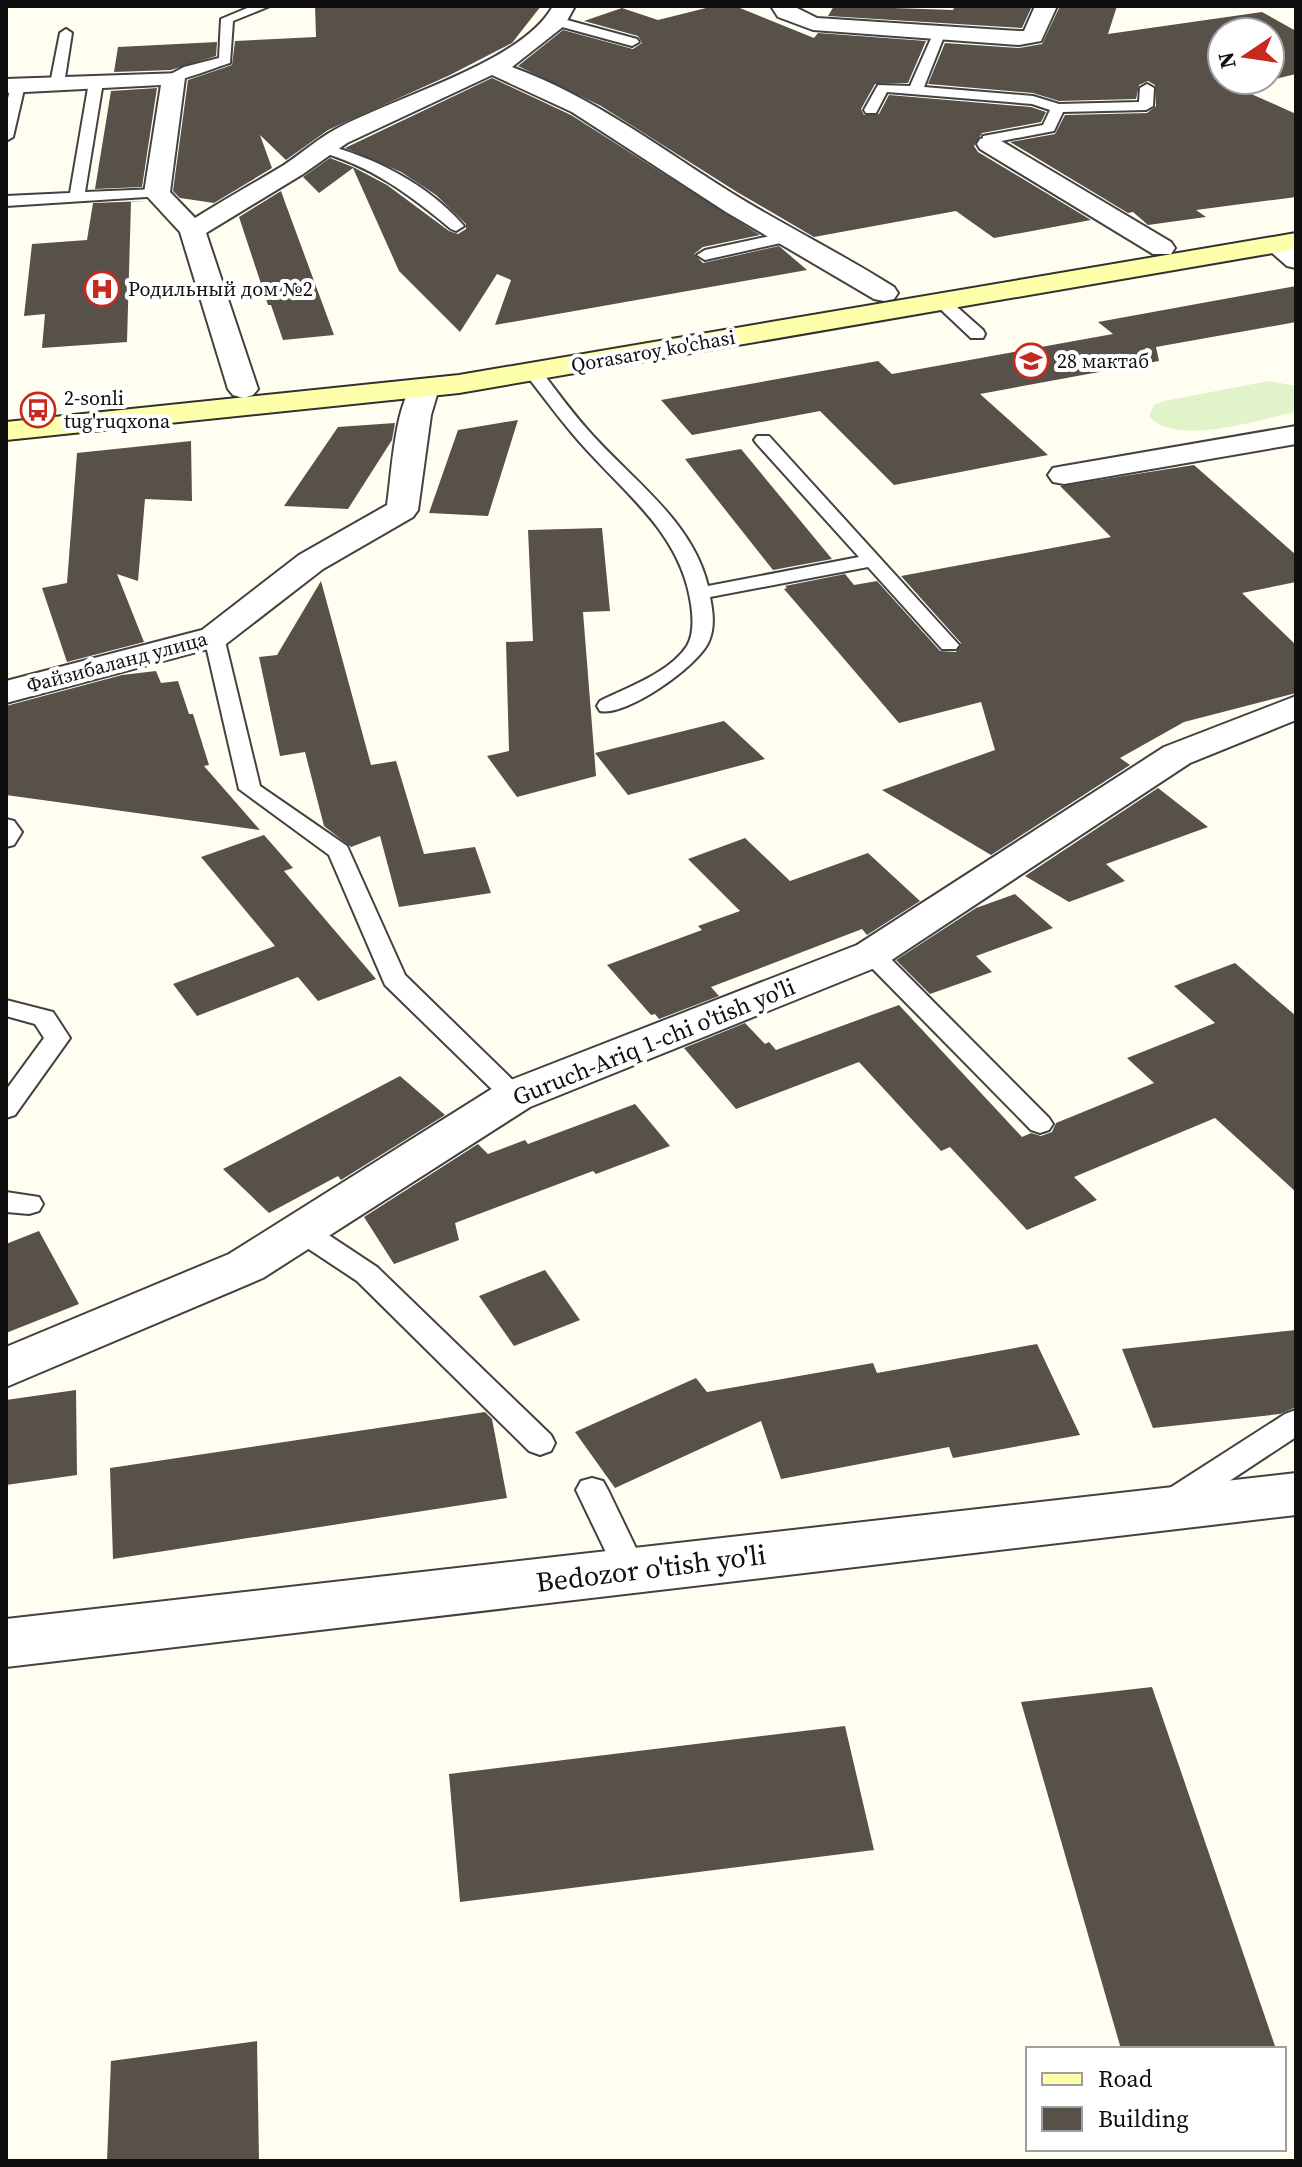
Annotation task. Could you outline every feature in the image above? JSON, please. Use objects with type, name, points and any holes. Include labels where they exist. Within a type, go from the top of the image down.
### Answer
[{"type":"main road","name":"Qorasaroy ko'chasi","points":[[6,413],[451,367],[1162,248],[1291,243]]},
{"type":"main road","name":"Qorasaroy ko'chasi","points":[[6,431],[424,388],[1291,243]]},
{"type":"street","points":[[782,6],[786,12],[813,24],[939,34],[1033,36],[1046,6]]},
{"type":"street","points":[[192,230],[294,169],[322,148],[422,97],[509,60],[560,13]]},
{"type":"street","points":[[491,67],[562,95],[607,120],[715,194],[884,293]]},
{"type":"street","points":[[12,86],[174,78],[157,193],[192,230],[243,389]]},
{"type":"street","points":[[989,144],[1162,248]]},
{"type":"street","name":"Файзибаланд улица","points":[[6,692],[214,637],[311,562],[402,510],[416,415],[424,388]]},
{"type":"street","points":[[1064,475],[1296,435]]},
{"type":"street","name":"Guruch-Ariq 1-chi o'tish yo'li","points":[[6,1368],[246,1266],[514,1096],[872,954],[1177,755],[1296,707]]},
{"type":"street","name":"Bedozor o'tish yo'li","points":[[6,1643],[1296,1494]]},
{"type":"lane","points":[[174,78],[189,70],[225,60],[227,19],[264,6]]},
{"type":"lane","points":[[560,13],[632,42]]},
{"type":"lane","points":[[57,84],[66,33]]},
{"type":"lane","points":[[916,89],[939,34]]},
{"type":"lane","points":[[77,197],[96,82]]},
{"type":"lane","points":[[6,137],[12,86]]},
{"type":"lane","points":[[871,110],[883,88],[1033,100],[1058,108],[1146,106],[1147,88]]},
{"type":"lane","points":[[989,144],[988,139],[1049,128],[1058,108]]},
{"type":"lane","points":[[322,148],[349,154],[385,169],[456,226]]},
{"type":"lane","points":[[6,201],[157,193]]},
{"type":"lane","points":[[705,255],[789,237]]},
{"type":"lane","points":[[942,302],[977,334]]},
{"type":"lane","points":[[533,372],[591,444],[665,519],[694,568],[701,593],[704,628],[696,647],[680,664],[608,706]]},
{"type":"lane","points":[[763,440],[949,645]]},
{"type":"lane","points":[[701,593],[870,561]]},
{"type":"lane","points":[[214,637],[250,789],[339,851],[394,979],[514,1096]]},
{"type":"lane","points":[[6,826],[11,832],[6,840]]},
{"type":"lane","points":[[872,954],[1040,1124]]},
{"type":"lane","points":[[6,1008],[44,1018],[57,1038],[6,1109]]},
{"type":"lane","points":[[302,1231],[367,1274],[540,1443]]},
{"type":"lane","points":[[1164,1508],[1296,1422]]},
{"type":"lane","points":[[592,1490],[631,1571]]},
{"type":"green space","points":[[1269,381],[1296,386],[1296,412],[1198,431],[1178,430],[1162,425],[1149,416],[1154,405],[1164,401]]},
{"type":"building","points":[[315,6],[541,6],[512,43],[450,75],[328,130],[286,160],[260,135],[272,168],[214,203],[180,198],[173,191],[188,80],[232,65],[235,41],[316,37]]},
{"type":"building","points":[[714,6],[735,6],[814,38],[818,33],[926,41],[908,83],[875,84],[861,109],[864,115],[879,114],[889,95],[1031,107],[1046,112],[1041,122],[982,133],[974,146],[978,152],[1091,220],[994,238],[956,211],[814,237],[601,106],[518,66],[563,30],[633,49],[642,43],[638,36],[584,21],[622,8],[658,20]]},
{"type":"building","points":[[834,6],[953,10],[955,6],[1032,6],[1022,28],[828,16]]},
{"type":"building","points":[[1060,6],[1117,6],[1108,34],[1206,20],[1206,96],[1256,96],[1296,114],[1296,197],[1196,210],[1206,217],[1148,225],[1133,212],[1128,213],[1010,142],[1055,134],[1065,115],[1147,113],[1156,106],[1155,85],[1148,81],[1139,85],[1136,99],[1059,101],[1033,93],[928,84],[945,43],[1019,48],[1042,44]]},
{"type":"building","points":[[1262,12],[1269,16],[1234,16]]},
{"type":"building","points":[[1286,25],[1296,31],[1296,74],[1286,76]]},
{"type":"building","points":[[217,42],[216,56],[171,70],[114,72],[118,47]]},
{"type":"building","points":[[492,78],[571,115],[760,235],[703,247],[694,254],[703,263],[779,246],[807,270],[495,325],[511,280],[497,274],[460,332],[399,271],[353,168],[319,193],[303,177],[330,158],[353,167],[387,185],[449,231],[458,234],[466,229],[466,224],[436,195],[401,172],[345,148]]},
{"type":"building","points":[[157,88],[142,187],[95,189],[111,91]]},
{"type":"building","points":[[281,191],[334,335],[283,340],[271,305],[268,305],[239,217]]},
{"type":"building","points":[[147,201],[131,202],[127,342],[42,348],[45,314],[24,316],[32,244],[87,240],[93,203]]},
{"type":"building","points":[[1296,286],[1296,322],[1156,347],[1159,361],[980,394],[1048,455],[894,485],[820,411],[692,435],[661,400],[878,361],[892,374],[1113,334],[1098,322]]},
{"type":"building","points":[[518,420],[488,516],[429,513],[458,430]]},
{"type":"building","points":[[395,423],[392,440],[348,509],[284,506],[338,427]]},
{"type":"building","points":[[191,441],[192,501],[145,499],[138,581],[117,574],[144,642],[67,662],[42,588],[67,583],[77,453]]},
{"type":"building","points":[[741,449],[832,559],[773,570],[685,459]]},
{"type":"building","points":[[1194,465],[1296,555],[1296,582],[1242,593],[1296,645],[1296,693],[1184,722],[1120,758],[1130,765],[991,855],[882,790],[995,750],[981,702],[899,723],[784,589],[787,588],[785,586],[845,574],[854,585],[877,581],[940,651],[956,652],[961,643],[901,576],[1111,537],[1060,486]]},
{"type":"building","points":[[602,528],[610,611],[583,612],[596,776],[517,797],[487,756],[509,751],[506,642],[533,641],[528,530]]},
{"type":"building","points":[[321,581],[371,765],[396,761],[424,854],[475,847],[491,893],[399,907],[380,836],[351,847],[324,826],[305,752],[280,756],[259,657],[277,655]]},
{"type":"building","points":[[156,671],[161,683],[178,681],[189,714],[193,714],[209,765],[204,766],[260,830],[6,795],[6,706],[122,675]]},
{"type":"building","points":[[724,721],[765,759],[628,795],[595,753]]},
{"type":"building","points":[[1158,788],[1208,827],[1106,864],[1125,881],[1069,902],[1025,876]]},
{"type":"building","points":[[264,835],[293,868],[284,871],[376,979],[318,1001],[298,977],[197,1016],[173,984],[275,946],[201,857]]},
{"type":"building","points":[[745,838],[790,881],[868,853],[920,901],[867,935],[862,929],[711,987],[719,996],[659,1019],[655,1014],[651,1015],[607,965],[702,930],[698,926],[740,911],[688,859]]},
{"type":"building","points":[[1015,894],[1053,928],[976,956],[992,972],[930,994],[896,960],[976,908]]},
{"type":"building","points":[[1235,963],[1296,1016],[1296,1192],[1215,1118],[1074,1177],[1097,1200],[1027,1230],[950,1147],[941,1151],[859,1062],[736,1109],[684,1048],[745,1023],[765,1044],[769,1042],[776,1050],[899,1005],[1022,1137],[1031,1133],[1041,1136],[1052,1132],[1056,1123],[1154,1083],[1127,1058],[1215,1023],[1174,986]]},
{"type":"building","points":[[400,1076],[445,1115],[341,1180],[338,1176],[269,1213],[223,1169]]},
{"type":"building","points":[[635,1104],[670,1146],[596,1174],[593,1171],[455,1223],[459,1240],[394,1264],[364,1217],[478,1144],[488,1154],[525,1140],[528,1144]]},
{"type":"building","points":[[39,1231],[79,1304],[6,1333],[6,1244]]},
{"type":"building","points":[[545,1270],[580,1320],[514,1346],[479,1296]]},
{"type":"building","points":[[1296,1330],[1296,1407],[1280,1414],[1153,1428],[1122,1349]]},
{"type":"building","points":[[1037,1344],[1080,1435],[953,1458],[949,1447],[781,1479],[761,1421],[615,1488],[575,1432],[696,1378],[707,1392],[873,1363],[877,1373]]},
{"type":"building","points":[[76,1390],[77,1475],[6,1485],[6,1400]]},
{"type":"building","points":[[485,1412],[492,1419],[507,1498],[113,1559],[110,1468]]},
{"type":"building","points":[[1152,1687],[1275,2047],[1120,2047],[1021,1702]]},
{"type":"building","points":[[845,1726],[874,1850],[460,1902],[449,1774]]},
{"type":"building","points":[[257,2041],[259,2161],[107,2161],[111,2061]]},
{"type":"place","name":"Родильный дом №2","points":[[102,289]]},
{"type":"place","name":"28 мактаб","points":[[1031,361]]},
{"type":"place","name":"2-sonli tug'ruqxona","points":[[38,410]]}]
